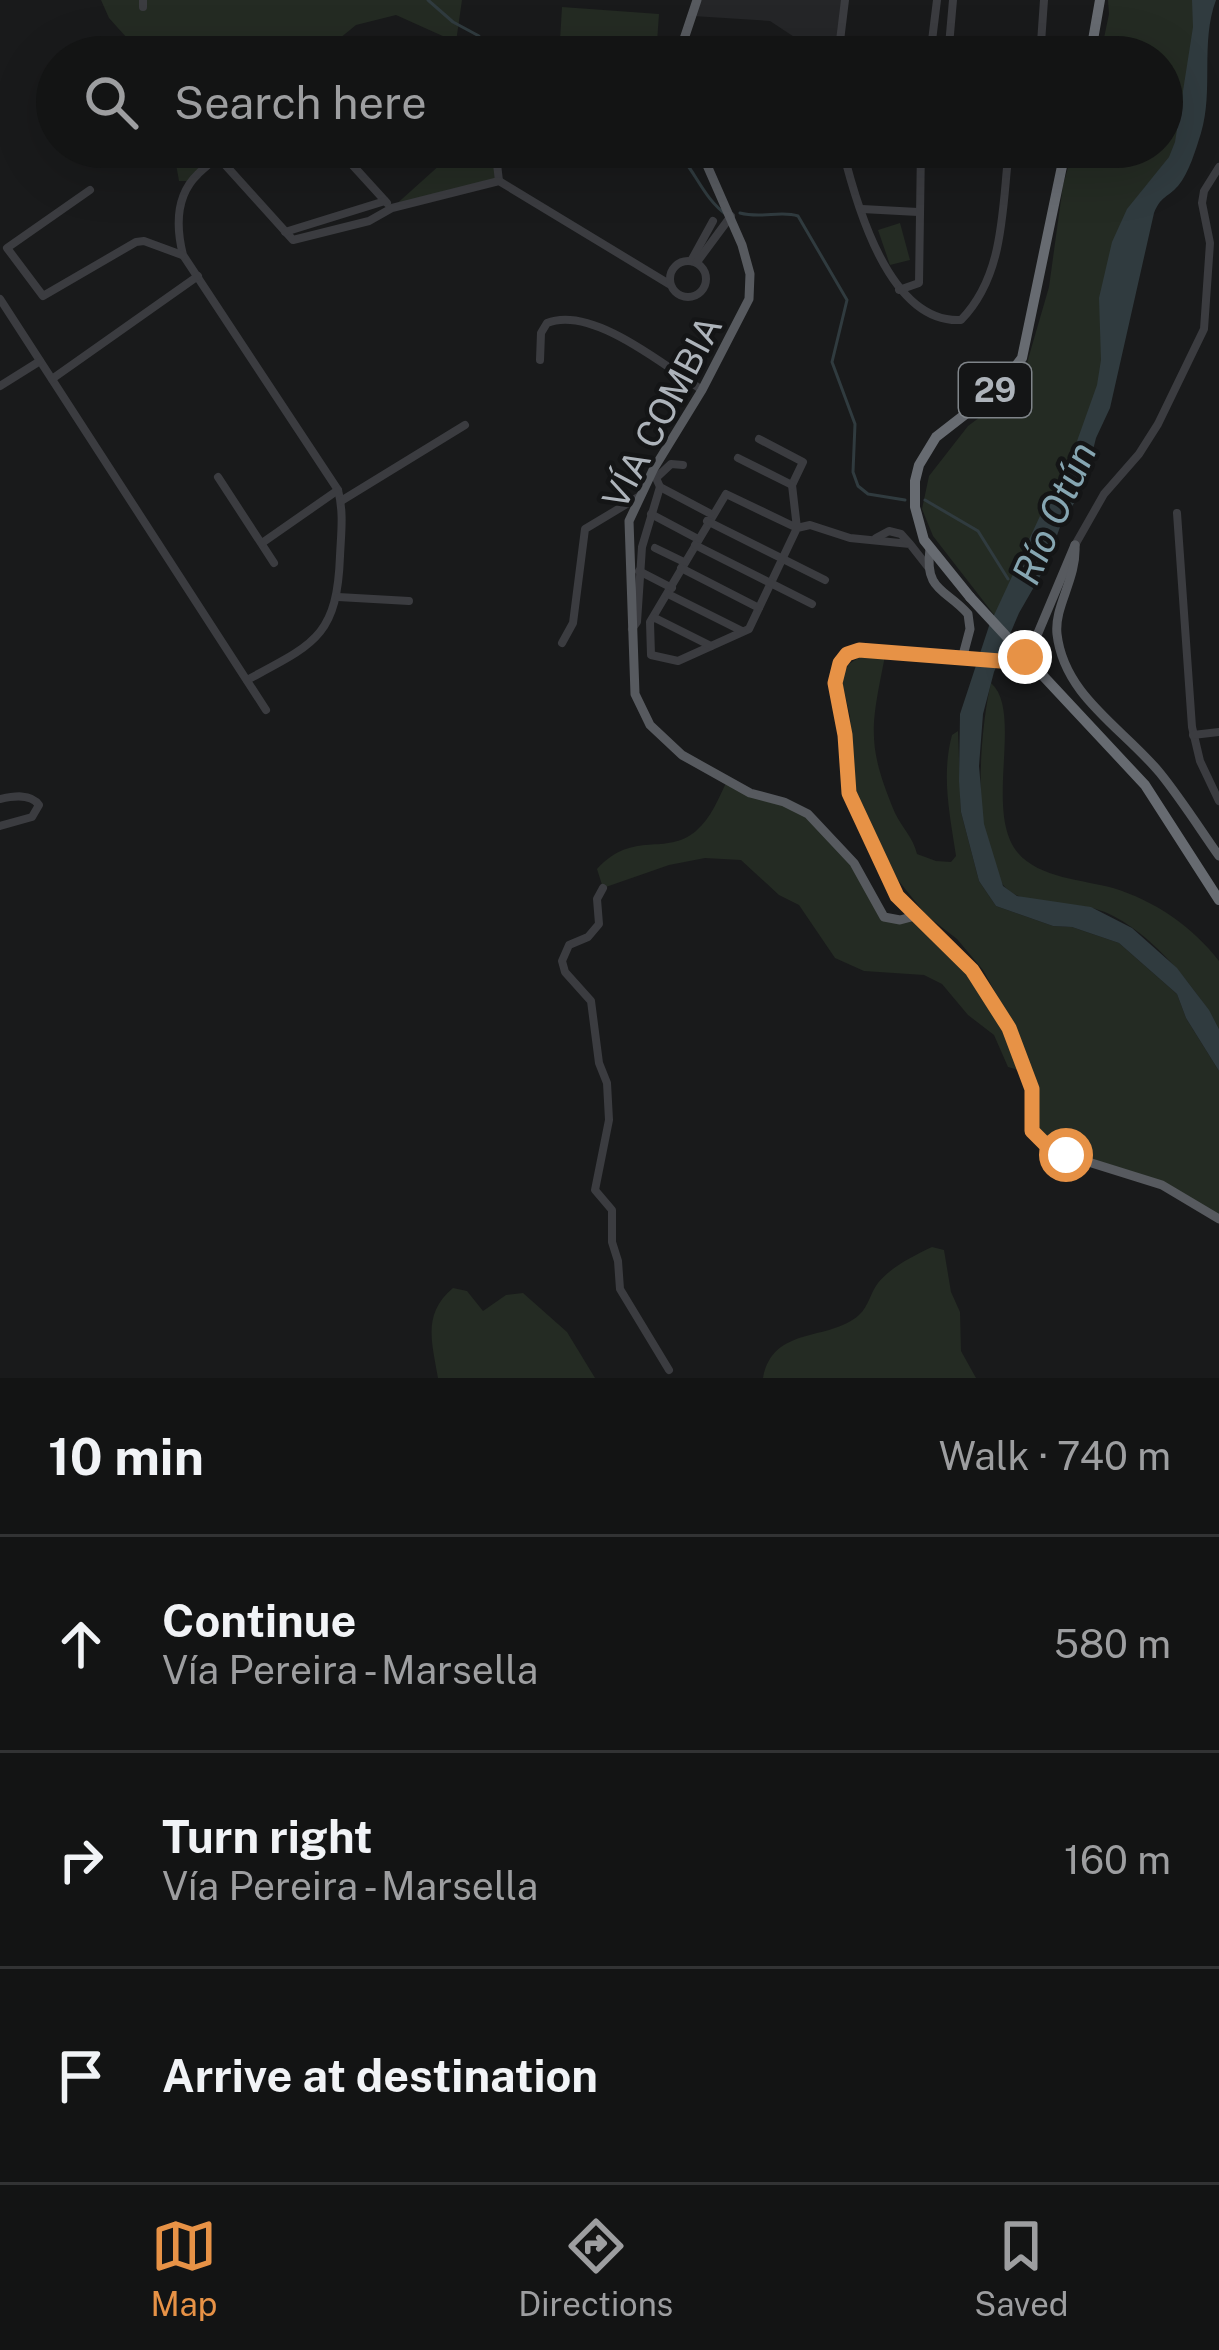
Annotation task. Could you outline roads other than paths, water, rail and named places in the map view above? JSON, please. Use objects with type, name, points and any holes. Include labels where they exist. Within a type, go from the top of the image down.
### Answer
[{"type":"highway","points":[[1094,36],[1100,0]]},
{"type":"highway","name":"29","points":[[1062,168],[1022,358],[999,388],[936,437],[920,465],[915,507],[930,549],[1145,784],[1219,900]]},
{"type":"main road","points":[[685,36],[698,0]]},
{"type":"main road","name":"VÍA COMBIA","points":[[709,168],[732,215],[750,274],[749,299],[628,527],[635,694],[660,737],[682,755],[750,793],[808,814],[854,863],[884,916],[901,920],[915,916]]},
{"type":"main road","points":[[1075,545],[1030,652],[1022,659],[974,660],[859,650],[847,654],[836,673],[849,793],[891,886],[972,970],[1009,1028],[1032,1089],[1030,1120],[1036,1137],[1066,1155],[1162,1185],[1219,1219]]},
{"type":"main road","points":[[1075,545],[1076,568],[1057,621],[1063,663],[1079,692],[1160,773],[1219,856]]},
{"type":"main road","points":[[930,549],[928,567],[939,591],[968,614],[970,629],[962,659]]},
{"type":"street","points":[[841,36],[845,0]]},
{"type":"street","points":[[933,36],[937,0]]},
{"type":"street","points":[[949,36],[952,0]]},
{"type":"street","points":[[1041,36],[1044,0]]},
{"type":"street","points":[[1075,545],[1104,494],[1158,424],[1204,329],[1210,243],[1202,202],[1219,167]]},
{"type":"street","points":[[206,168],[195,176],[179,205],[177,232],[183,255],[341,501],[338,597],[331,618],[306,648],[247,680]]},
{"type":"street","points":[[228,168],[298,241],[369,221],[388,205],[499,181],[669,284],[682,297],[699,294],[706,277],[693,262]]},
{"type":"street","points":[[355,168],[388,205]]},
{"type":"street","points":[[497,168],[499,181]]},
{"type":"street","points":[[848,168],[860,208],[898,290],[941,321],[962,320],[974,307],[1000,243],[1007,168]]},
{"type":"street","points":[[898,290],[919,283],[920,168]]},
{"type":"street","points":[[90,190],[7,248],[44,296],[136,242],[183,255]]},
{"type":"street","points":[[860,208],[918,212]]},
{"type":"street","points":[[669,284],[675,266],[693,262],[732,215]]},
{"type":"street","points":[[693,262],[713,221]]},
{"type":"street","points":[[52,380],[198,276]]},
{"type":"street","points":[[0,299],[266,710]]},
{"type":"street","points":[[540,361],[541,333],[547,323],[571,318],[610,332],[702,390]]},
{"type":"street","points":[[0,386],[40,361]]},
{"type":"street","points":[[341,501],[465,425]]},
{"type":"street","points":[[759,440],[803,462],[792,485],[796,528],[749,629],[678,661],[651,655],[653,620],[722,496],[729,494],[796,528],[810,525],[850,538],[910,544],[928,567]]},
{"type":"street","points":[[738,458],[792,485]]},
{"type":"street","points":[[683,465],[671,464],[656,478],[634,626],[653,620],[712,647]]},
{"type":"street","points":[[218,476],[274,562]]},
{"type":"street","points":[[656,478],[709,517],[825,580]]},
{"type":"street","points":[[262,543],[338,490]]},
{"type":"street","points":[[562,643],[573,623],[585,529],[641,496]]},
{"type":"street","points":[[1177,513],[1193,735],[1219,800]]},
{"type":"street","points":[[651,514],[812,604]]},
{"type":"street","points":[[655,548],[759,608]]},
{"type":"street","points":[[639,571],[744,632]]},
{"type":"street","points":[[338,597],[409,601]]},
{"type":"street","points":[[1193,735],[1219,732]]},
{"type":"street","points":[[0,799],[19,796],[39,805],[32,817],[0,826]]},
{"type":"street","points":[[603,889],[597,899],[599,924],[588,938],[569,944],[562,961],[565,972],[591,1001],[598,1063],[607,1083],[609,1120],[595,1190],[612,1210],[617,1279],[669,1370]]},
{"type":"water","name":"Río Otún","points":[[1192,0],[1216,0],[1201,133],[1182,181],[1154,213],[1110,408],[1096,438],[1084,486],[1060,527],[994,672],[983,714],[979,766],[984,824],[1003,886],[1017,896],[1091,907],[1132,928],[1177,968],[1209,1010],[1219,1029],[1219,1071],[1177,994],[1119,943],[996,906],[979,881],[961,812],[959,781],[960,714],[989,626],[1046,503],[1061,486],[1097,385],[1099,298],[1112,242],[1127,209],[1160,168],[1183,168],[1183,91],[1193,27]]},
{"type":"waterway","points":[[428,0],[479,36]]},
{"type":"waterway","points":[[689,168],[727,215]]},
{"type":"waterway","points":[[740,213],[798,216],[847,300],[832,362],[855,424],[853,472],[858,486],[868,494],[905,500]]},
{"type":"waterway","points":[[925,500],[978,531],[1008,579]]}]
